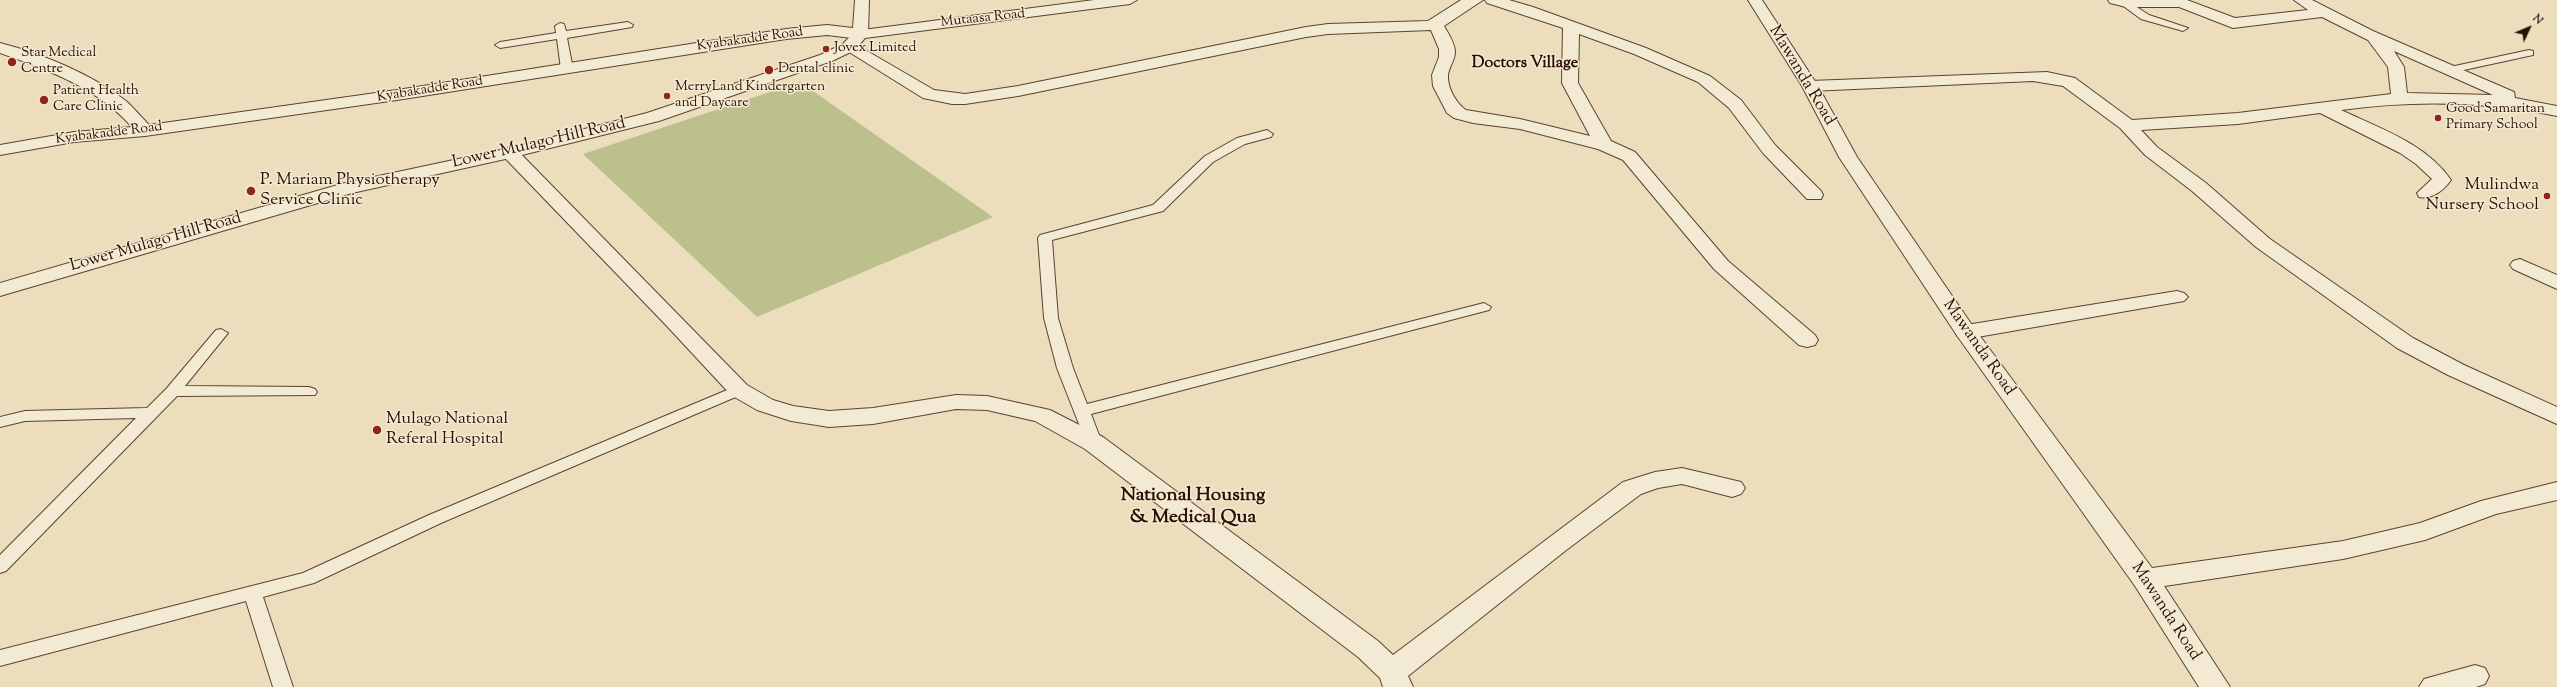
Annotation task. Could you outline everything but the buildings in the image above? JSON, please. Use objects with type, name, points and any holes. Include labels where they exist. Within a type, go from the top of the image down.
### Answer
[{"type":"street","name":"Mutaasa Road","points":[[855,41],[1130,0]]},
{"type":"street","points":[[877,1],[862,5],[855,41],[929,94],[952,99],[965,99],[1018,92],[1306,32],[1436,25],[1446,19],[1459,5],[1476,0]]},
{"type":"street","points":[[1492,0],[1528,10],[1571,25],[1640,51],[1704,79],[1735,104],[1769,149],[1814,196]]},
{"type":"street","name":"Mawanda Road","points":[[1755,0],[1810,86],[1848,157],[1966,332],[2145,579],[2215,687]]},
{"type":"street","points":[[2301,0],[2368,34],[2489,89],[2534,105],[2557,111]]},
{"type":"street","points":[[2121,2],[2181,4],[2233,23],[2247,23],[2323,12]]},
{"type":"street","points":[[1436,25],[1447,49],[1447,57],[1440,75],[1441,86],[1448,102],[1460,114],[1520,124],[1613,148],[1635,160],[1721,265],[1807,340]]},
{"type":"street","points":[[1571,25],[1570,83],[1613,148]]},
{"type":"street","name":"Kyabakadde Road","points":[[0,150],[74,137],[145,131],[567,69],[809,31],[827,30],[855,41]]},
{"type":"street","points":[[2368,34],[2393,60],[2400,75],[2399,100]]},
{"type":"street","name":"Lower Mulago Hill Road","points":[[0,290],[348,188],[510,153],[653,117],[807,65],[855,41]]},
{"type":"street","points":[[0,48],[62,73],[101,92],[120,105],[145,131]]},
{"type":"street","points":[[1810,86],[2048,76],[2069,82],[2126,124],[2151,151],[2199,188],[2263,243],[2405,342],[2456,370],[2557,416]]},
{"type":"street","points":[[2126,124],[2236,119],[2399,100],[2449,98],[2534,105]]},
{"type":"street","points":[[2324,108],[2410,152],[2438,171],[2442,180],[2426,193]]},
{"type":"street","points":[[510,153],[668,313],[739,390],[765,405],[784,411],[829,419],[873,416],[956,402],[987,403],[1042,415],[1094,443],[1362,644],[1395,680],[1556,544],[1632,488],[1655,480],[1682,476],[1732,488]]},
{"type":"street","points":[[2520,266],[2557,283]]},
{"type":"street","points":[[1966,332],[2177,297]]},
{"type":"street","points":[[2145,579],[2343,550],[2426,530],[2490,507],[2557,491]]},
{"type":"street","points":[[2434,687],[2475,676]]},
{"type":"lane","points":[[2121,2],[2145,17],[2183,28]]},
{"type":"lane","points":[[500,45],[561,31],[628,25]]},
{"type":"lane","points":[[561,31],[567,69]]},
{"type":"lane","points":[[2450,70],[2530,53]]},
{"type":"lane","points":[[1094,443],[1065,368],[1051,318],[1045,238],[1158,208],[1210,159],[1241,141],[1267,134]]},
{"type":"lane","points":[[1081,411],[1484,307]]},
{"type":"lane","points":[[0,566],[173,391],[221,333]]},
{"type":"lane","points":[[0,658],[253,594],[321,573],[435,519],[739,390]]},
{"type":"lane","points":[[173,391],[309,392]]},
{"type":"lane","points":[[0,422],[25,416],[151,413]]},
{"type":"lane","points":[[253,594],[283,687]]},
{"type":"green space","points":[[800,82],[993,217],[757,317],[583,154]]},
{"type":"place","name":"Jovex Limited","points":[[826,49]]},
{"type":"place","name":"Star Medical Centre","points":[[12,62]]},
{"type":"place","name":"Dental clinic","points":[[769,70]]},
{"type":"place","name":"MerryLand Kindergarten and Daycare","points":[[667,96]]},
{"type":"place","name":"Patient Health Care Clinic","points":[[44,100]]},
{"type":"place","name":"Good Samaritan Primary School","points":[[2438,118]]},
{"type":"place","name":"P. Mariam Physiotherapy Service Clinic","points":[[251,191]]},
{"type":"place","name":"Mulindwa Nursery School","points":[[2547,196]]},
{"type":"place","name":"Mulago National Referal Hospital","points":[[377,430]]},
{"type":"district","name":"Doctors Village","points":[[1525,64]]},
{"type":"district","name":"National Housing & Medical Qua","points":[[1193,508]]}]
